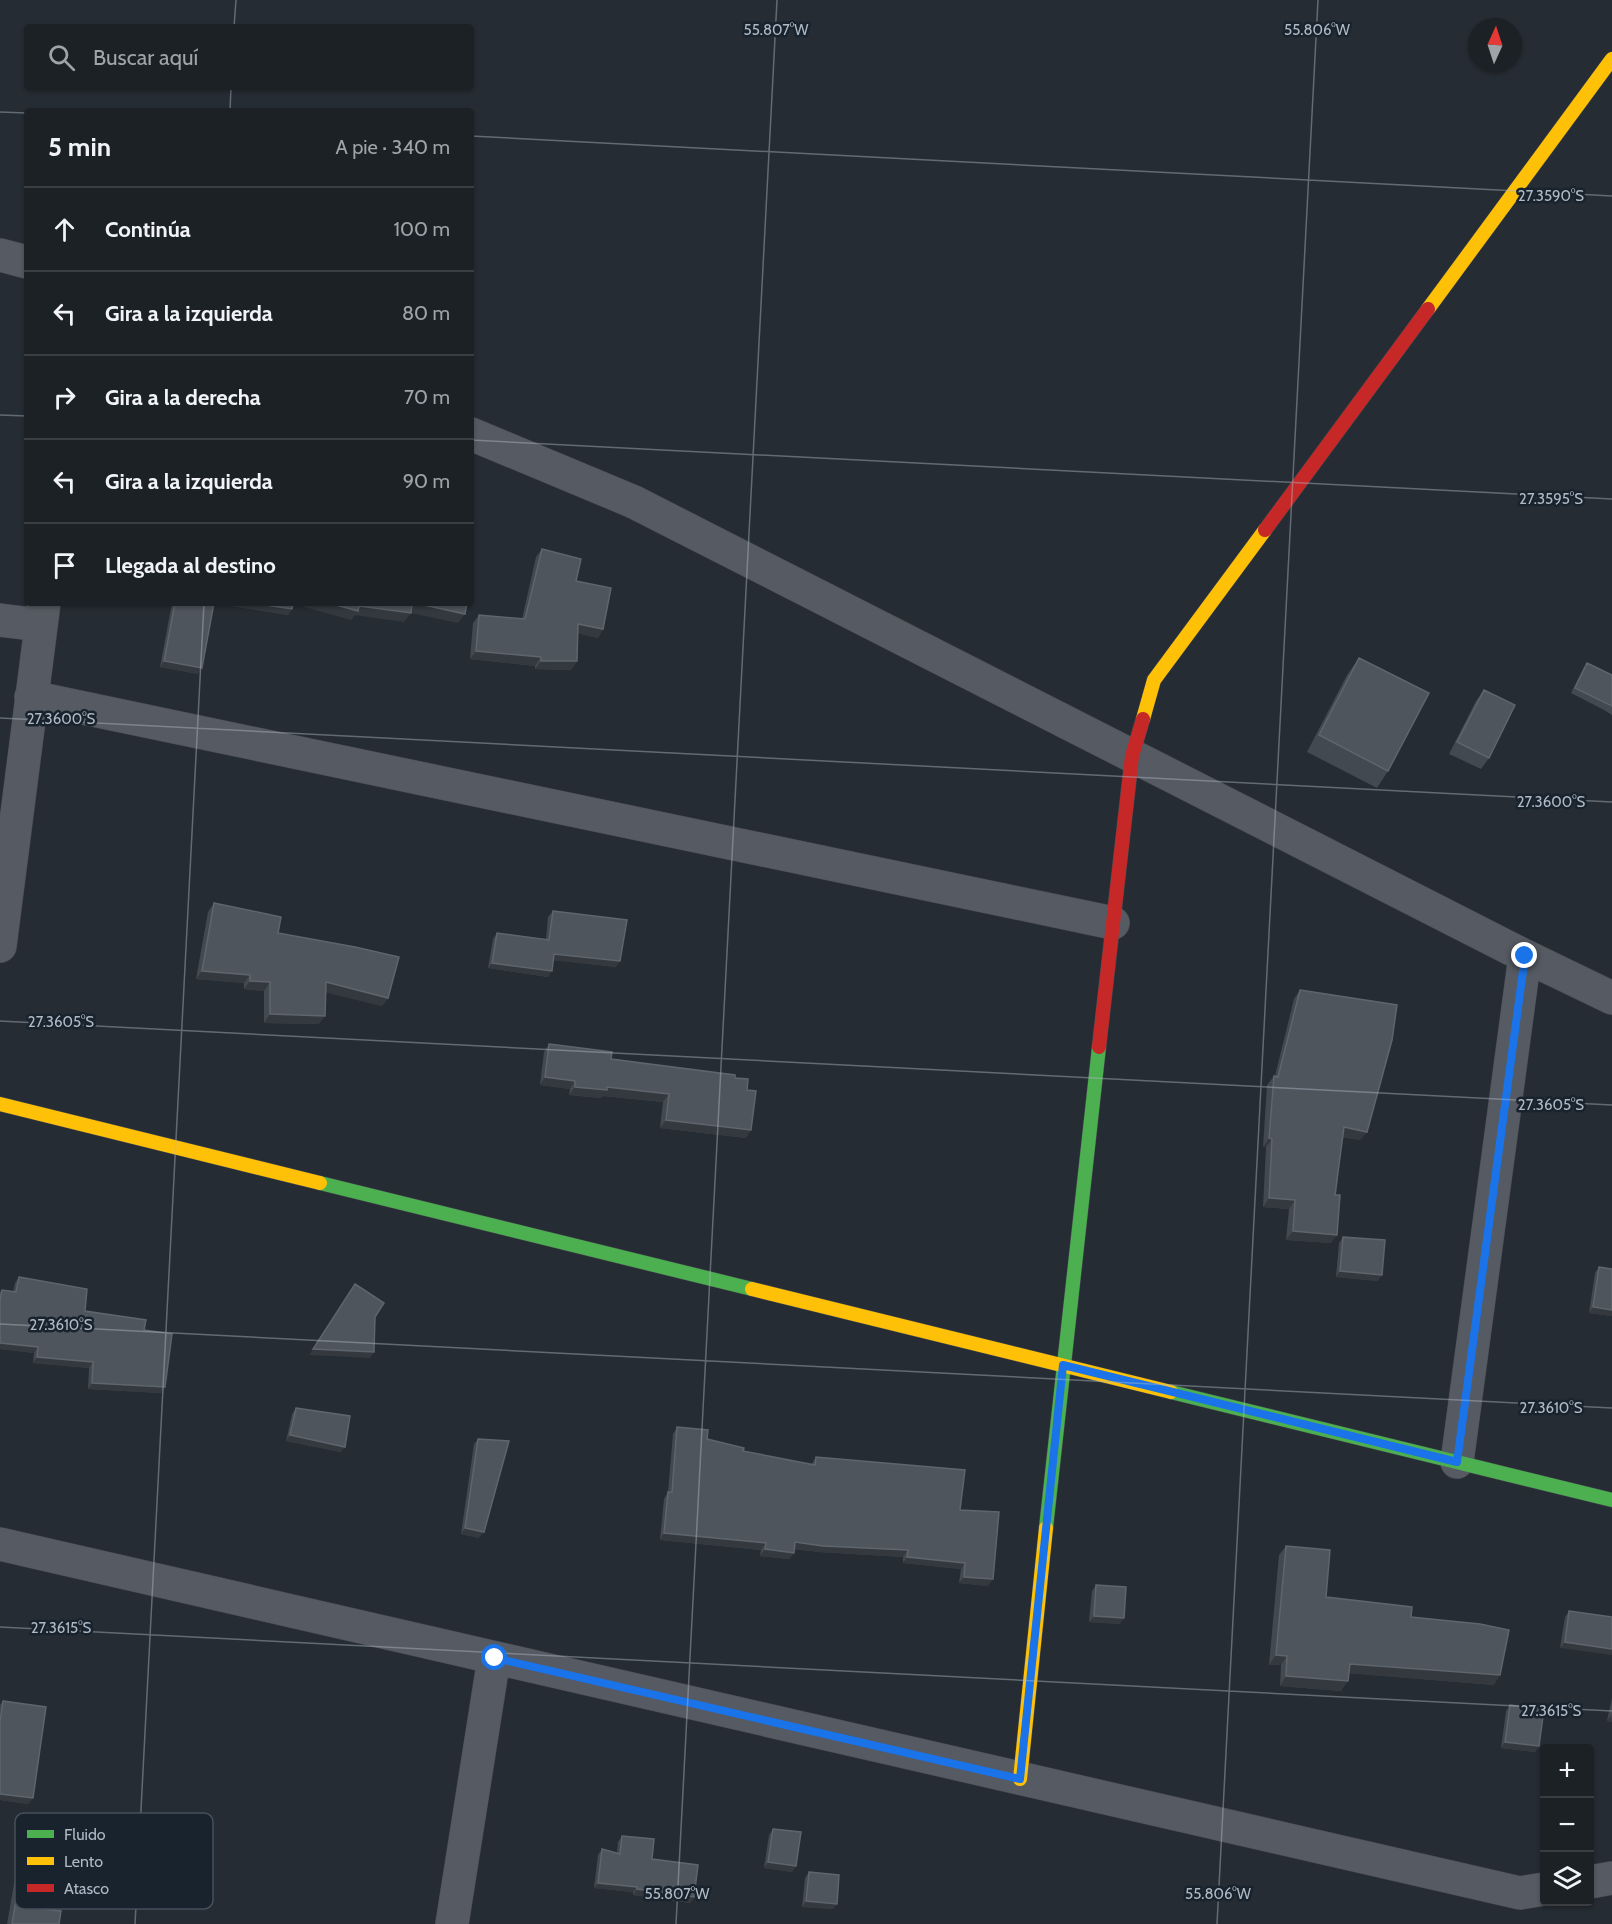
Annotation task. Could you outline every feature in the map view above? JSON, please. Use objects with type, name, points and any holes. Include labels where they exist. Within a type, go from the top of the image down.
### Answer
[{"type":"street","points":[[1020,1779],[1063,1365],[1132,756],[1155,680],[1612,59]]},
{"type":"street","points":[[0,255],[24,261]]},
{"type":"street","points":[[474,435],[633,502],[1525,956],[1612,998]]},
{"type":"street","points":[[0,620],[42,614],[0,946]]},
{"type":"street","points":[[31,697],[1113,923]]},
{"type":"street","points":[[1457,1462],[1525,956]]},
{"type":"street","points":[[0,1104],[1612,1500]]},
{"type":"street","points":[[0,1544],[1520,1893],[1540,1890]]},
{"type":"street","points":[[453,1924],[495,1658]]},
{"type":"street","points":[[1594,1881],[1612,1878]]},
{"type":"building","points":[[542,549],[581,559],[576,581],[611,588],[603,629],[578,624],[577,661],[541,661],[541,657],[476,651],[479,615],[525,619]]},
{"type":"building","points":[[174,606],[213,606],[202,668],[164,661]]},
{"type":"building","points":[[272,606],[292,606],[292,609]]},
{"type":"building","points":[[340,606],[359,606],[358,611]]},
{"type":"building","points":[[359,606],[412,606],[411,613]]},
{"type":"building","points":[[429,606],[466,606],[465,614]]},
{"type":"building","points":[[1359,658],[1429,693],[1388,771],[1319,735]]},
{"type":"building","points":[[1587,663],[1612,675],[1612,706],[1575,688]]},
{"type":"building","points":[[1484,690],[1515,705],[1489,758],[1457,742]]},
{"type":"building","points":[[214,903],[281,917],[278,933],[399,957],[388,998],[326,982],[325,1016],[270,1014],[270,982],[250,981],[250,975],[202,971]]},
{"type":"building","points":[[553,911],[627,920],[620,961],[554,954],[552,971],[492,963],[497,933],[549,940]]},
{"type":"building","points":[[1300,990],[1397,1005],[1392,1040],[1367,1132],[1344,1127],[1335,1195],[1340,1195],[1337,1235],[1293,1231],[1295,1200],[1269,1198],[1272,1139],[1269,1138],[1274,1076],[1278,1077]]},
{"type":"building","points":[[549,1044],[612,1052],[611,1059],[735,1075],[735,1078],[748,1079],[747,1090],[756,1091],[751,1130],[666,1120],[669,1094],[607,1087],[607,1090],[575,1087],[575,1081],[545,1077]]},
{"type":"building","points":[[1343,1237],[1385,1240],[1382,1275],[1340,1271]]},
{"type":"building","points":[[1599,1267],[1612,1269],[1612,1310],[1593,1307]]},
{"type":"building","points":[[19,1277],[87,1289],[85,1311],[146,1320],[144,1330],[172,1334],[165,1387],[92,1383],[93,1362],[37,1357],[38,1347],[0,1343],[2,1290],[16,1292]]},
{"type":"building","points":[[355,1284],[384,1303],[375,1317],[374,1352],[313,1349]]},
{"type":"building","points":[[296,1408],[350,1416],[345,1447],[290,1435]]},
{"type":"building","points":[[677,1427],[708,1430],[707,1439],[744,1448],[743,1451],[815,1465],[816,1457],[965,1470],[960,1510],[999,1512],[993,1579],[964,1577],[965,1563],[907,1557],[908,1550],[823,1546],[795,1542],[794,1553],[765,1549],[766,1543],[664,1533],[668,1492],[672,1492]]},
{"type":"building","points":[[478,1439],[509,1441],[484,1532],[465,1528]]},
{"type":"building","points":[[1286,1546],[1330,1550],[1326,1597],[1412,1607],[1411,1617],[1480,1624],[1509,1630],[1500,1675],[1350,1664],[1348,1681],[1286,1676],[1287,1656],[1276,1655]]},
{"type":"building","points":[[1096,1585],[1126,1587],[1124,1618],[1094,1616]]},
{"type":"building","points":[[1569,1611],[1612,1617],[1612,1649],[1565,1642]]},
{"type":"building","points":[[3,1701],[46,1707],[33,1798],[0,1794],[0,1722]]},
{"type":"building","points":[[1510,1705],[1544,1709],[1539,1746],[1505,1742]]},
{"type":"building","points":[[773,1829],[801,1832],[796,1866],[768,1862]]},
{"type":"building","points":[[622,1836],[654,1839],[652,1859],[698,1865],[694,1897],[598,1883],[602,1849],[620,1854]]},
{"type":"building","points":[[809,1872],[839,1875],[837,1904],[806,1901]]},
{"type":"building","points":[[15,1906],[15,1909],[61,1911],[59,1924],[12,1924]]},
{"type":"traffic: fast","points":[[1046,1528],[1099,1047]]},
{"type":"traffic: fast","points":[[320,1183],[752,1289]]},
{"type":"traffic: fast","points":[[1171,1392],[1612,1500]]},
{"type":"traffic: slow","points":[[1428,309],[1612,59]]},
{"type":"traffic: slow","points":[[1143,719],[1154,680],[1265,530]]},
{"type":"traffic: slow","points":[[0,1104],[320,1183]]},
{"type":"traffic: slow","points":[[752,1289],[1171,1392]]},
{"type":"traffic: slow","points":[[1020,1779],[1046,1528]]},
{"type":"traffic: jam","points":[[1265,530],[1428,309]]},
{"type":"traffic: jam","points":[[1099,1047],[1132,756],[1143,719]]},
{"type":"route","points":[[495,1658],[1020,1779],[1063,1365],[1457,1462],[1525,956]]}]
